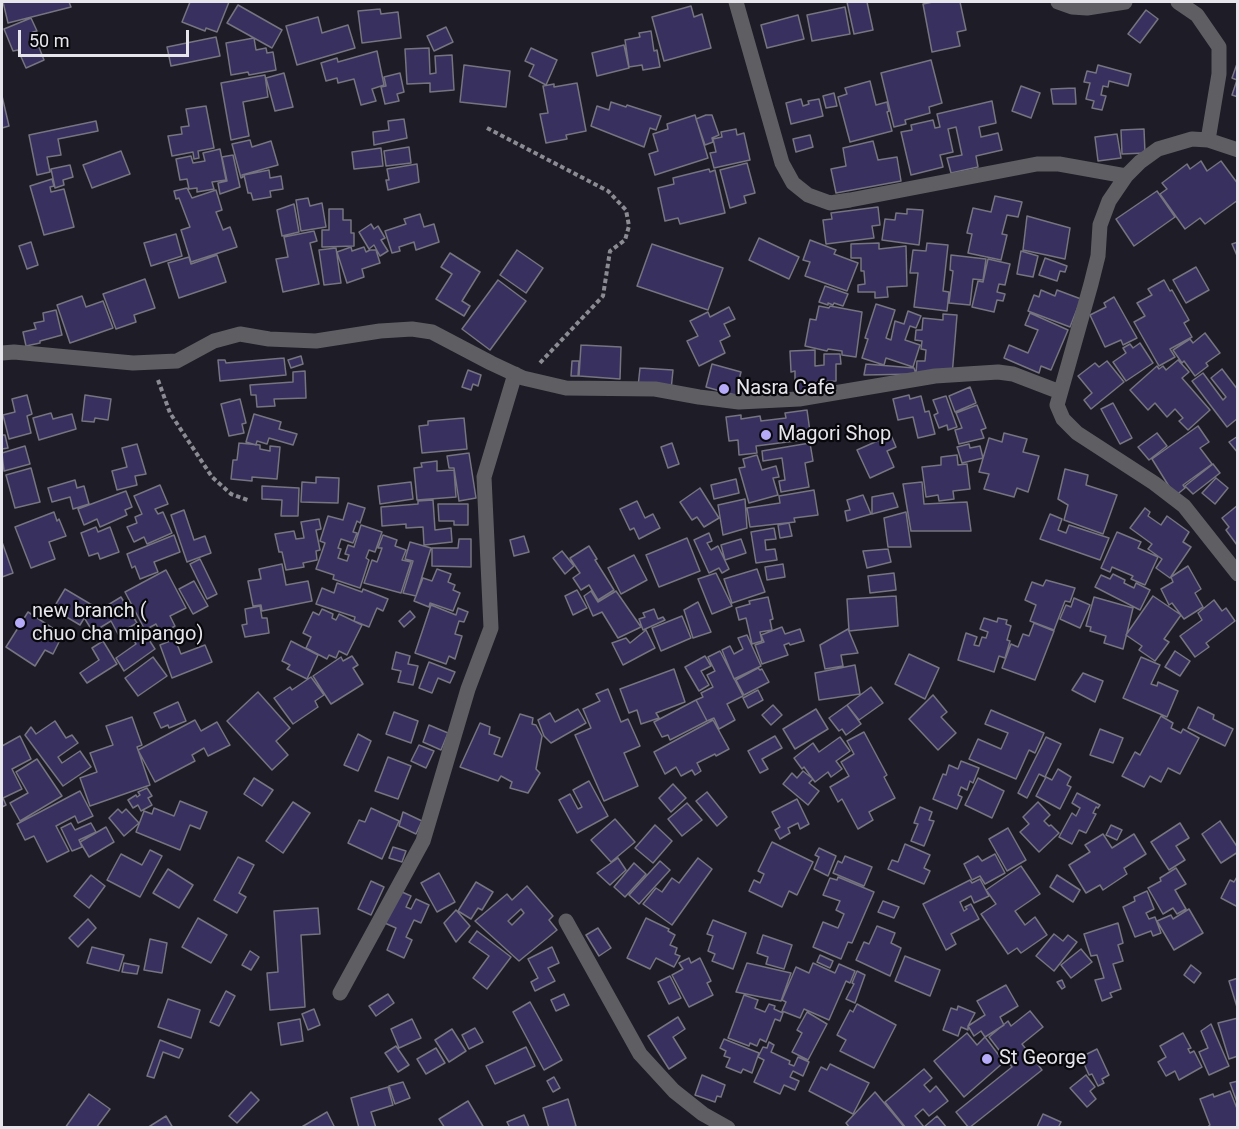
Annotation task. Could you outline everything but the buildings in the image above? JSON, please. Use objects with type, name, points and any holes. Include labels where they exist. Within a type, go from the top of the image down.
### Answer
[{"type":"street","points":[[736,2],[782,163],[793,183],[808,195],[830,203],[1037,164],[1059,164],[1126,176]]},
{"type":"street","points":[[1058,2],[1072,7],[1087,8],[1125,2]]},
{"type":"street","points":[[1178,2],[1197,15],[1219,47],[1219,74],[1208,140]]},
{"type":"street","points":[[1238,150],[1208,140],[1192,139],[1158,149],[1126,176],[1109,201],[1100,225],[1098,256],[1057,405],[1064,419],[1077,433],[1154,483],[1184,506],[1238,574]]},
{"type":"street","points":[[2,353],[14,352],[133,363],[177,361],[214,341],[240,334],[269,339],[316,341],[380,331],[412,329],[432,332],[519,376],[566,388],[655,389],[739,402],[799,399],[935,376],[978,372],[1013,374],[1060,392]]},
{"type":"street","points":[[340,993],[423,841],[468,689],[491,628],[484,477],[519,376]]},
{"type":"street","points":[[566,921],[640,1054],[674,1090],[703,1114],[728,1128]]},
{"type":"path","points":[[487,128],[608,191],[626,210],[629,226],[625,240],[610,251],[603,296],[546,359],[519,376]]},
{"type":"path","points":[[151,362],[171,413],[212,477],[231,494],[248,500]]},
{"type":"place","name":"Nasra Cafe","points":[[724,389]]},
{"type":"place","name":"Magori Shop","points":[[766,435]]},
{"type":"place","name":"new branch ( chuo cha mipango)","points":[[20,623]]},
{"type":"place","name":"St George","points":[[987,1059]]}]
